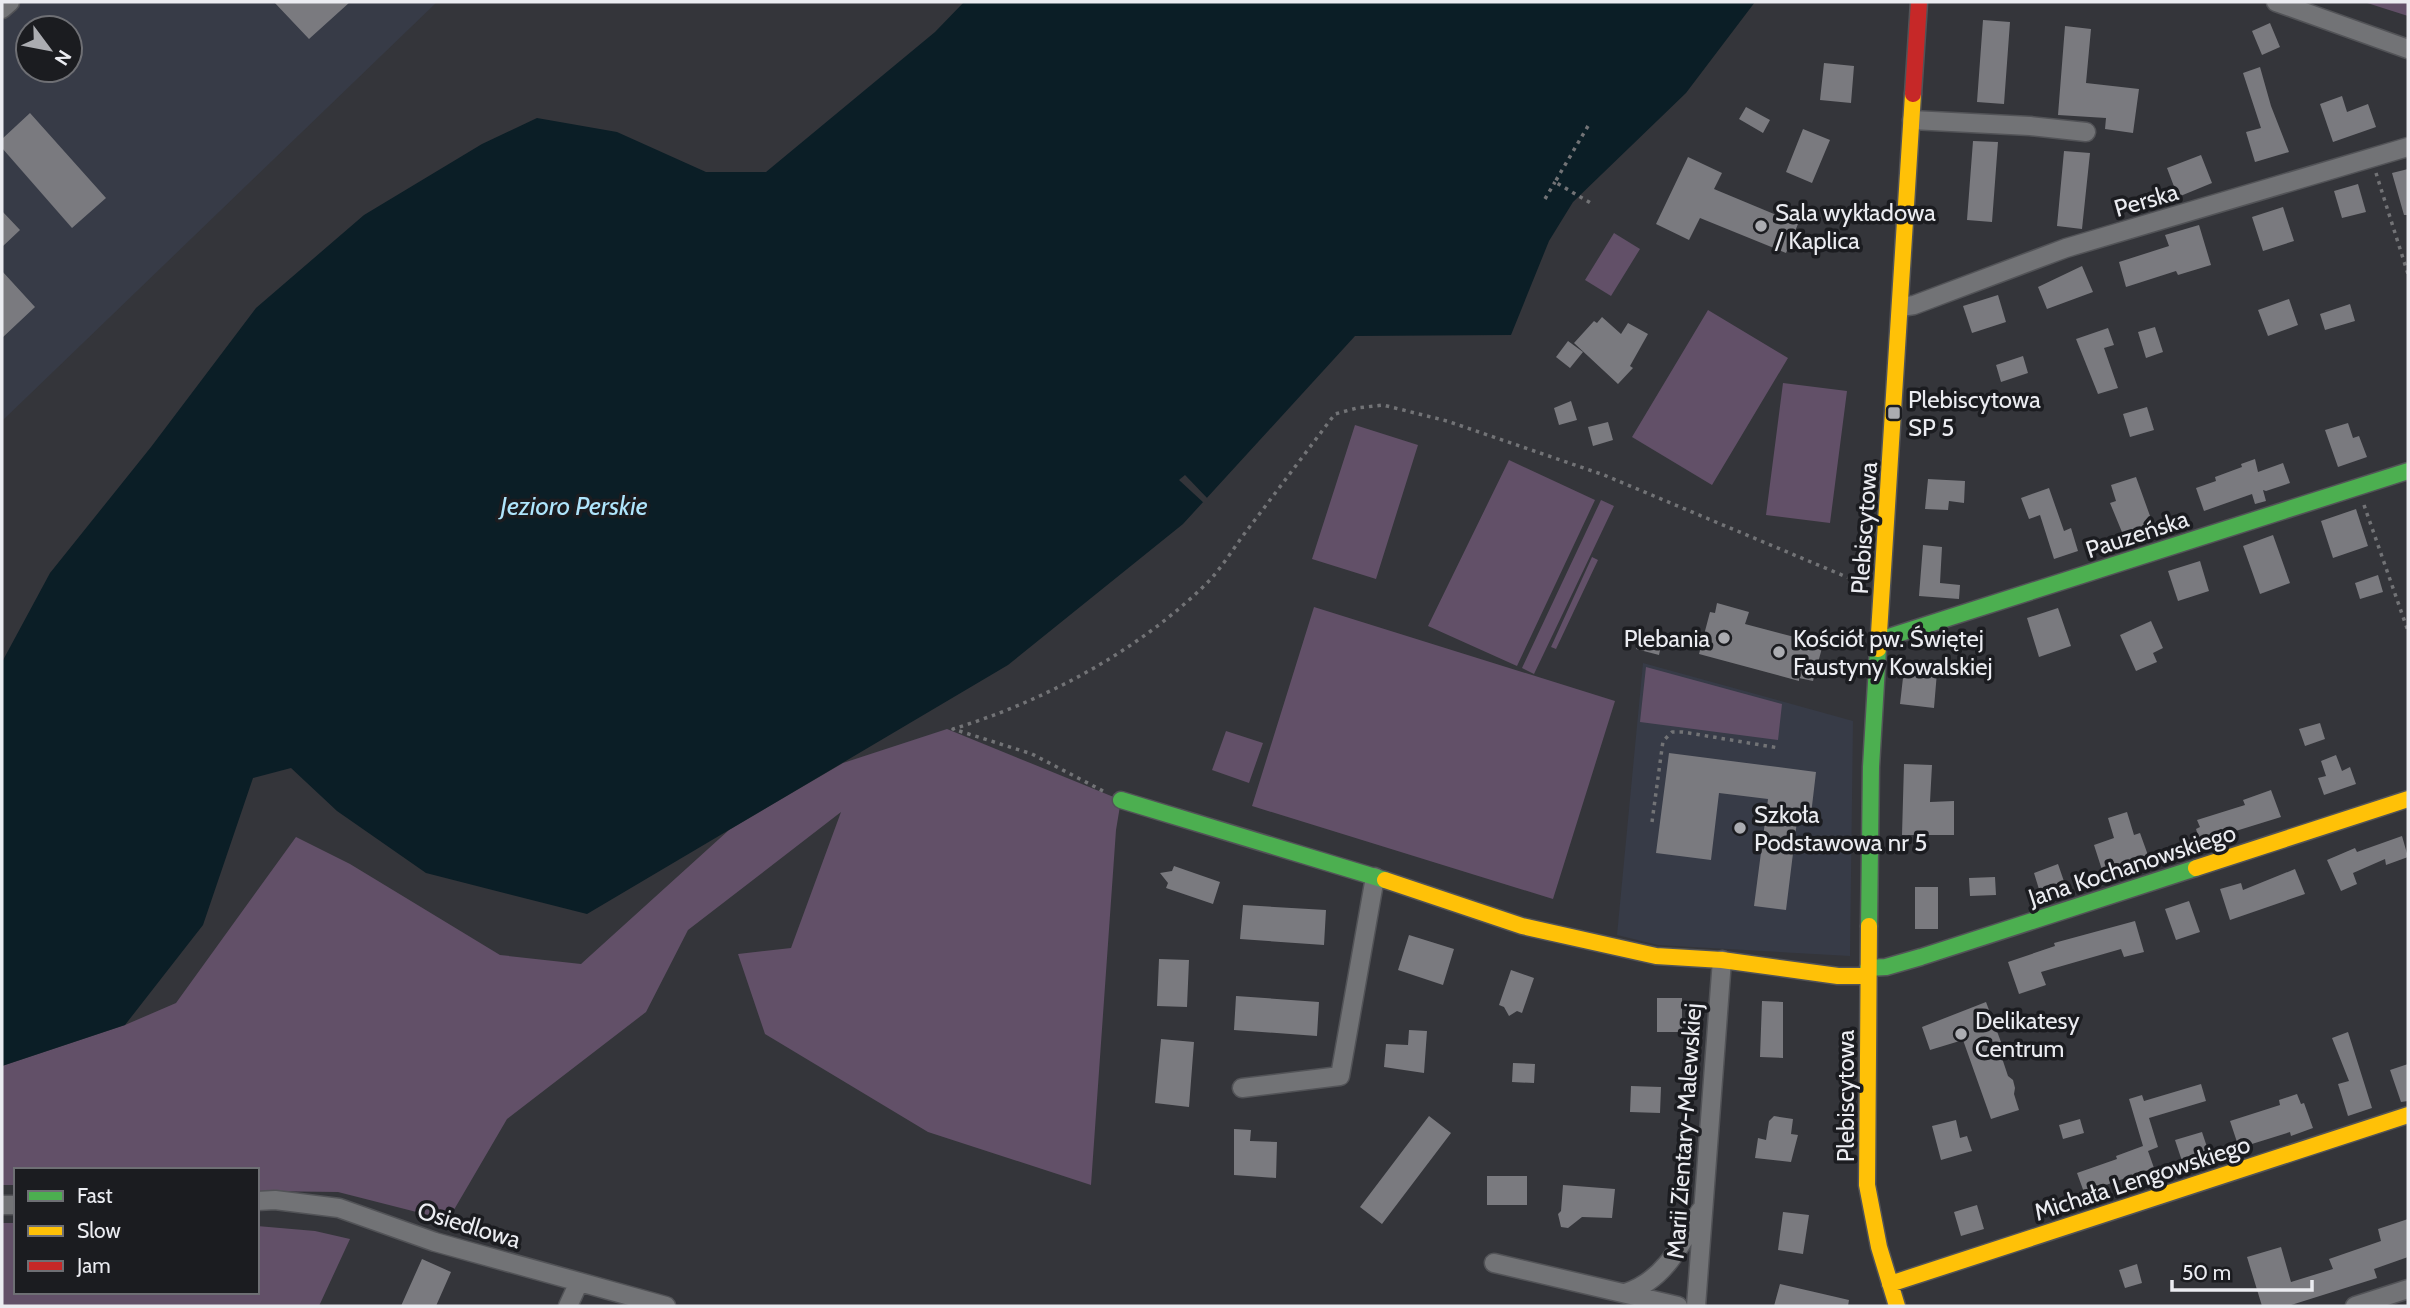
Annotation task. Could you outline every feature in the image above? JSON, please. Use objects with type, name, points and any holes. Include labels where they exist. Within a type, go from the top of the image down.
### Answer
[{"type":"street","points":[[2,9],[10,2]]},
{"type":"street","name":"Plebiscytowa","points":[[1897,1306],[1878,1250],[1867,1185],[1871,766],[1919,2]]},
{"type":"street","points":[[2276,2],[2408,49]]},
{"type":"street","points":[[1912,120],[2087,132]]},
{"type":"street","name":"Perska","points":[[1901,307],[1914,305],[2066,248],[2408,147]]},
{"type":"street","name":"Pauzeńska","points":[[1879,640],[2408,471]]},
{"type":"street","name":"Jana Kochanowskiego","points":[[1868,972],[2408,799]]},
{"type":"street","points":[[1121,800],[1375,877],[1522,926],[1656,956],[1722,960],[1838,976],[1868,972]]},
{"type":"street","points":[[1241,1088],[1340,1076],[1375,877]]},
{"type":"street","name":"Marii Zientary-Malewskiej","points":[[1696,1306],[1722,960]]},
{"type":"street","name":"Michała Lengowskiego","points":[[1890,1284],[2408,1115]]},
{"type":"street","name":"Osiedlowa","points":[[259,1200],[339,1208],[435,1242],[666,1306]]},
{"type":"street","points":[[1624,1294],[1641,1288],[1661,1271],[1683,1241],[1703,1205]]},
{"type":"street","points":[[1494,1263],[1678,1306]]},
{"type":"street","points":[[568,1306],[579,1282]]},
{"type":"street","points":[[2355,1306],[2408,1290]]},
{"type":"path","points":[[1545,199],[1588,126]]},
{"type":"path","points":[[2371,158],[2408,274]]},
{"type":"path","points":[[1555,182],[1594,205]]},
{"type":"path","points":[[1121,800],[1032,754],[953,729],[1032,700],[1159,625],[1208,582],[1335,414],[1383,405],[1416,412],[1604,475],[1882,592]]},
{"type":"path","points":[[2358,487],[2408,632]]},
{"type":"path","points":[[1652,822],[1663,741],[1672,732],[1779,748]]},
{"type":"shaded area","points":[[2,2],[437,2],[2,421]]},
{"type":"shaded area","points":[[2364,2],[2408,2],[2408,16]]},
{"type":"shaded area","points":[[1614,233],[1640,249],[1611,296],[1585,280]]},
{"type":"shaded area","points":[[1708,310],[1788,358],[1712,485],[1632,437]]},
{"type":"shaded area","points":[[1783,383],[1847,391],[1830,523],[1766,515]]},
{"type":"shaded area","points":[[1355,425],[1418,445],[1376,579],[1312,559]]},
{"type":"shaded area","points":[[1509,460],[1595,500],[1517,666],[1428,626]]},
{"type":"shaded area","points":[[1601,500],[1614,506],[1534,674],[1522,668]]},
{"type":"shaded area","points":[[1592,557],[1598,560],[1556,649],[1551,647]]},
{"type":"shaded area","points":[[1314,607],[1615,701],[1553,899],[1252,806]]},
{"type":"shaded area","name":"Szkoła Podstawowa nr 5","points":[[1643,663],[1853,721],[1850,956],[1658,945],[1617,935]]},
{"type":"shaded area","points":[[1646,667],[1782,704],[1778,740],[1640,722]]},
{"type":"shaded area","points":[[947,729],[1121,800],[1116,830],[1091,1185],[928,1132],[765,1034],[738,954],[791,948],[841,812],[688,930],[646,1012],[507,1119],[448,1220],[338,1192],[259,1191],[259,1168],[14,1168],[14,1185],[2,1185],[2,1066],[125,1025],[176,1003],[296,837],[350,864],[500,955],[581,964],[729,830],[843,763]]},
{"type":"shaded area","points":[[1226,731],[1263,743],[1249,783],[1212,770]]},
{"type":"shaded area","points":[[2,1223],[14,1223],[14,1294],[259,1294],[259,1226],[315,1231],[350,1239],[319,1306],[2,1306]]},
{"type":"water","name":"Jezioro Perskie","points":[[964,2],[1755,2],[1686,93],[1573,202],[1549,241],[1511,335],[1355,336],[1183,524],[1008,665],[587,914],[426,873],[337,811],[291,768],[253,778],[203,925],[125,1025],[2,1066],[2,662],[50,573],[151,447],[256,308],[364,215],[482,144],[537,118],[617,132],[706,172],[766,172],[935,32]]},
{"type":"pier","points":[[1185,475],[1209,500],[1205,504],[1179,480]]},
{"type":"building","points":[[274,2],[350,2],[309,39]]},
{"type":"building","points":[[1983,20],[2010,22],[2004,104],[1977,102]]},
{"type":"building","points":[[2270,23],[2280,47],[2262,55],[2252,31]]},
{"type":"building","points":[[2065,26],[2091,29],[2086,83],[2139,89],[2133,133],[2105,129],[2106,118],[2058,115]]},
{"type":"building","points":[[1824,63],[1854,66],[1851,103],[1820,100]]},
{"type":"building","points":[[2260,67],[2271,106],[2289,152],[2255,162],[2246,132],[2261,128],[2243,73]]},
{"type":"building","points":[[2342,96],[2347,112],[2368,104],[2376,127],[2333,142],[2320,104]]},
{"type":"building","points":[[1746,107],[1770,120],[1763,133],[1739,119]]},
{"type":"building","points":[[30,113],[106,198],[72,228],[2,148],[2,139]]},
{"type":"building","points":[[1803,129],[1830,140],[1812,183],[1786,172]]},
{"type":"building","points":[[1973,141],[1998,142],[1992,222],[1967,220]]},
{"type":"building","points":[[2064,151],[2090,153],[2082,229],[2057,226]]},
{"type":"building","points":[[2201,155],[2212,183],[2178,197],[2167,168]]},
{"type":"building","points":[[1688,157],[1722,173],[1714,189],[1798,224],[1786,253],[1700,218],[1689,240],[1656,224]]},
{"type":"building","points":[[2408,169],[2408,215],[2404,215],[2392,173]]},
{"type":"building","points":[[2358,184],[2366,212],[2342,218],[2334,191]]},
{"type":"building","points":[[2283,207],[2294,241],[2263,251],[2252,217]]},
{"type":"building","points":[[2,211],[20,230],[2,247]]},
{"type":"building","points":[[2199,225],[2211,265],[2178,275],[2176,271],[2126,287],[2119,262],[2169,246],[2165,235]]},
{"type":"building","points":[[2082,266],[2093,292],[2047,309],[2038,287]]},
{"type":"building","points":[[2,271],[35,307],[2,338]]},
{"type":"building","points":[[1998,295],[2006,322],[1972,333],[1963,306]]},
{"type":"building","points":[[2289,299],[2298,325],[2268,336],[2258,310]]},
{"type":"building","points":[[2350,304],[2355,321],[2325,330],[2320,314]]},
{"type":"building","points":[[1602,317],[1621,334],[1628,323],[1648,334],[1630,366],[1633,368],[1618,384],[1574,343],[1594,321],[1597,323]]},
{"type":"building","points":[[2155,327],[2163,352],[2146,358],[2138,332]]},
{"type":"building","points":[[2108,328],[2114,345],[2104,348],[2118,388],[2098,394],[2076,339]]},
{"type":"building","points":[[1568,341],[1583,352],[1570,368],[1556,357]]},
{"type":"building","points":[[2023,356],[2028,373],[2001,382],[1996,365]]},
{"type":"building","points":[[1571,401],[1577,420],[1559,425],[1554,408]]},
{"type":"building","points":[[2147,407],[2154,430],[2130,437],[2123,414]]},
{"type":"building","points":[[1608,422],[1613,440],[1593,446],[1588,427]]},
{"type":"building","points":[[2348,423],[2353,438],[2359,436],[2367,457],[2338,467],[2325,430]]},
{"type":"building","points":[[2255,459],[2258,472],[2283,463],[2290,483],[2263,490],[2266,501],[2255,504],[2252,494],[2204,511],[2196,488],[2216,481],[2215,477]]},
{"type":"building","points":[[2136,477],[2154,527],[2124,537],[2110,503],[2116,501],[2111,485]]},
{"type":"building","points":[[1928,479],[1965,481],[1964,503],[1949,501],[1948,510],[1925,509]]},
{"type":"building","points":[[2049,488],[2064,531],[2071,528],[2078,551],[2054,559],[2040,515],[2029,519],[2021,498]]},
{"type":"building","points":[[2356,509],[2368,546],[2333,558],[2321,521]]},
{"type":"building","points":[[2273,535],[2290,583],[2260,594],[2243,546]]},
{"type":"building","points":[[1923,545],[1942,547],[1940,583],[1960,585],[1959,599],[1919,596]]},
{"type":"building","points":[[2200,561],[2209,591],[2178,601],[2168,571]]},
{"type":"building","points":[[2378,575],[2383,592],[2360,599],[2355,583]]},
{"type":"building","points":[[1717,603],[1749,612],[1745,624],[1810,641],[1809,645],[1822,648],[1813,681],[1799,678],[1799,681],[1699,654],[1710,612],[1715,613]]},
{"type":"building","points":[[2058,608],[2071,646],[2039,657],[2027,618]]},
{"type":"building","points":[[2151,621],[2163,648],[2153,653],[2157,662],[2136,671],[2120,635]]},
{"type":"building","points":[[1639,635],[1662,641],[1659,655],[1636,649]]},
{"type":"building","points":[[1904,669],[1937,672],[1934,708],[1900,704]]},
{"type":"building","points":[[2320,723],[2325,739],[2305,746],[2299,729]]},
{"type":"building","points":[[1669,753],[1816,772],[1810,823],[1797,821],[1786,910],[1754,906],[1768,799],[1719,793],[1711,860],[1656,853]]},
{"type":"building","points":[[2336,755],[2342,771],[2350,767],[2356,784],[2324,795],[2318,778],[2326,776],[2321,761]]},
{"type":"building","points":[[1904,764],[1932,765],[1930,802],[1954,801],[1954,835],[1902,835]]},
{"type":"building","points":[[2271,790],[2281,817],[2200,842],[2196,829],[2200,827],[2197,820],[2245,805],[2243,800]]},
{"type":"building","points":[[2127,812],[2134,835],[2140,833],[2149,858],[2103,873],[2094,845],[2114,838],[2108,818]]},
{"type":"building","points":[[2402,836],[2408,857],[2386,865],[2385,859],[2353,873],[2357,884],[2341,891],[2327,860],[2355,848],[2357,852]]},
{"type":"building","points":[[2058,864],[2067,890],[2042,899],[2034,873]]},
{"type":"building","points":[[1174,866],[1220,882],[1213,904],[1166,888],[1168,883],[1160,873],[1172,871]]},
{"type":"building","points":[[2295,869],[2305,894],[2230,920],[2220,889],[2241,883],[2243,890]]},
{"type":"building","points":[[1995,877],[1996,895],[1970,896],[1969,878]]},
{"type":"building","points":[[1915,887],[1938,887],[1938,929],[1915,929]]},
{"type":"building","points":[[2189,901],[2200,932],[2176,940],[2165,909]]},
{"type":"building","points":[[1243,905],[1326,910],[1324,945],[1240,939]]},
{"type":"building","points":[[2135,921],[2144,952],[2124,957],[2121,949],[2041,972],[2046,985],[2019,994],[2008,962],[2055,946],[2054,943]]},
{"type":"building","points":[[1409,935],[1454,949],[1443,985],[1398,970]]},
{"type":"building","points":[[1159,959],[1189,960],[1187,1007],[1157,1006]]},
{"type":"building","points":[[1511,970],[1534,978],[1522,1013],[1517,1011],[1509,1016],[1504,1007],[1499,1005]]},
{"type":"building","points":[[1236,996],[1319,1002],[1317,1036],[1234,1030]]},
{"type":"building","points":[[1657,998],[1682,998],[1682,1032],[1657,1032]]},
{"type":"building","points":[[1762,1001],[1783,1002],[1783,1058],[1760,1057]]},
{"type":"building","points":[[1986,1002],[2001,1042],[1997,1043],[2008,1076],[2013,1080],[2019,1110],[1991,1119],[1963,1040],[1930,1050],[1922,1027]]},
{"type":"building","points":[[1409,1030],[1427,1031],[1424,1073],[1384,1067],[1386,1044],[1408,1045]]},
{"type":"building","points":[[2348,1032],[2372,1108],[2348,1116],[2338,1084],[2349,1081],[2332,1038]]},
{"type":"building","points":[[1161,1039],[1194,1042],[1189,1107],[1155,1103]]},
{"type":"building","points":[[1513,1063],[1535,1064],[1534,1083],[1512,1082]]},
{"type":"building","points":[[2408,1064],[2408,1101],[2401,1102],[2390,1070]]},
{"type":"building","points":[[2201,1084],[2206,1101],[2149,1118],[2158,1147],[2148,1151],[2154,1168],[2085,1195],[2077,1173],[2117,1159],[2116,1156],[2143,1146],[2129,1099],[2142,1095],[2144,1101]]},
{"type":"building","points":[[1631,1086],[1661,1087],[1660,1113],[1630,1112]]},
{"type":"building","points":[[2297,1094],[2301,1104],[2304,1103],[2313,1128],[2291,1136],[2290,1132],[2239,1148],[2230,1121],[2280,1105],[2279,1100]]},
{"type":"building","points":[[1429,1116],[1451,1133],[1382,1224],[1360,1207]]},
{"type":"building","points":[[1774,1116],[1793,1119],[1791,1134],[1798,1135],[1791,1162],[1755,1158],[1758,1138],[1766,1140],[1769,1121]]},
{"type":"building","points":[[2080,1119],[2084,1133],[2063,1139],[2059,1125]]},
{"type":"building","points":[[1956,1120],[1960,1138],[1967,1136],[1972,1151],[1941,1160],[1932,1126]]},
{"type":"building","points":[[1234,1129],[1251,1130],[1250,1141],[1277,1142],[1276,1178],[1234,1175]]},
{"type":"building","points":[[2202,1132],[2211,1159],[2184,1167],[2175,1140]]},
{"type":"building","points":[[1487,1176],[1527,1176],[1527,1205],[1487,1205]]},
{"type":"building","points":[[1563,1185],[1615,1189],[1612,1218],[1582,1217],[1568,1228],[1561,1227],[1558,1214],[1561,1211]]},
{"type":"building","points":[[1977,1205],[1984,1229],[1961,1236],[1954,1212]]},
{"type":"building","points":[[1783,1212],[1809,1215],[1803,1254],[1778,1250]]},
{"type":"building","points":[[2408,1219],[2408,1257],[2374,1269],[2377,1278],[2288,1306],[2262,1306],[2247,1257],[2281,1247],[2291,1282],[2333,1269],[2329,1259],[2381,1241],[2378,1229]]},
{"type":"building","points":[[422,1259],[451,1272],[436,1306],[401,1306]]},
{"type":"building","points":[[2137,1264],[2142,1283],[2125,1288],[2119,1270]]},
{"type":"building","points":[[1780,1284],[1849,1300],[1848,1306],[1774,1306]]},
{"type":"traffic: fast","points":[[1879,640],[2408,471]]},
{"type":"traffic: fast","points":[[1869,926],[1871,767],[1878,649]]},
{"type":"traffic: fast","points":[[1121,800],[1385,880]]},
{"type":"traffic: fast","points":[[1868,968],[1886,967],[1921,957],[2196,868]]},
{"type":"traffic: slow","points":[[1878,649],[1913,94]]},
{"type":"traffic: slow","points":[[2196,868],[2408,799]]},
{"type":"traffic: slow","points":[[1385,880],[1522,926],[1656,956],[1722,960],[1838,976],[1868,976]]},
{"type":"traffic: slow","points":[[1869,926],[1867,1185],[1879,1247],[1897,1306]]},
{"type":"traffic: slow","points":[[1890,1284],[2408,1115]]},
{"type":"traffic: jam","points":[[1913,94],[1919,2]]},
{"type":"place","name":"Sala wykładowa / Kaplica","points":[[1761,226]]},
{"type":"place","name":"Plebiscytowa SP 5","points":[[1894,413]]},
{"type":"place","name":"Plebania","points":[[1724,638]]},
{"type":"place","name":"Kościół pw. Świętej Faustyny Kowalskiej","points":[[1779,652]]},
{"type":"place","name":"Szkoła Podstawowa nr 5","points":[[1740,828]]},
{"type":"place","name":"Delikatesy Centrum","points":[[1961,1034]]}]
